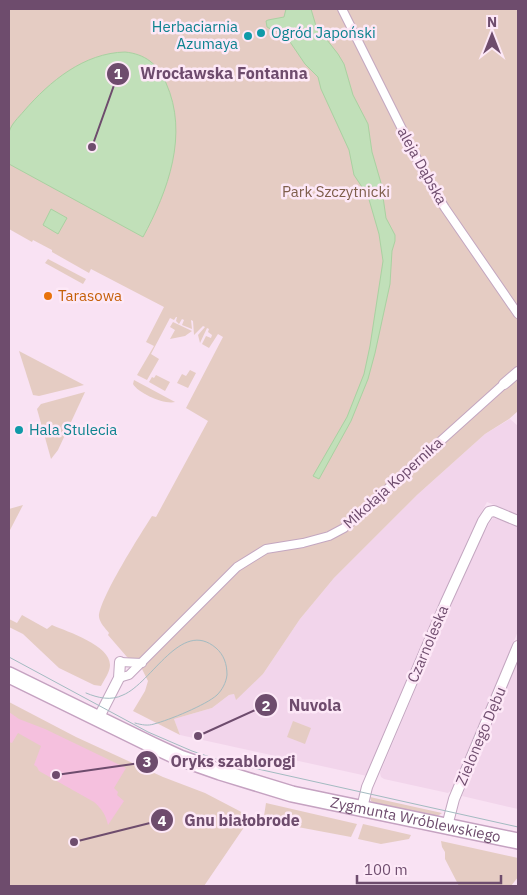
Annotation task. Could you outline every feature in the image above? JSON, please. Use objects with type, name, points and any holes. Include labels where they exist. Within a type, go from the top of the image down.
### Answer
[{"type":"main road","name":"Zygmunta Wróblewskiego","points":[[9,675],[152,746],[201,766],[292,794],[518,841]]},
{"type":"street","name":"aleja Dąbska","points":[[342,9],[427,179],[444,208],[518,314]]},
{"type":"street","name":"Mikołaja Kopernika","points":[[119,678],[129,675],[142,663],[237,567],[266,549],[329,536],[344,528],[518,372]]},
{"type":"street","name":"Czarnoleska","points":[[362,808],[367,787],[456,579],[483,521],[489,512],[494,511],[518,521]]},
{"type":"street","name":"Zielonego Dębu","points":[[446,826],[454,799],[518,646]]},
{"type":"street","points":[[98,719],[119,678],[120,662],[142,663]]},
{"type":"shaded area","points":[[286,9],[311,9],[316,26],[344,64],[353,95],[368,124],[372,152],[381,183],[386,218],[395,235],[390,284],[368,379],[351,421],[319,479],[313,476],[347,417],[364,374],[383,261],[379,234],[368,196],[354,175],[349,150],[321,89],[318,77],[305,64],[281,31],[274,31],[267,27],[266,21],[284,17]]},
{"type":"shaded area","points":[[125,52],[145,58],[159,70],[173,102],[176,122],[172,162],[167,182],[143,237],[9,164],[8,140],[11,127],[45,89],[82,63],[96,57]]},
{"type":"shaded area","points":[[51,209],[67,218],[58,234],[43,225]]},
{"type":"shaded area","points":[[510,419],[518,426],[518,515],[487,502],[468,539],[367,776],[180,735],[174,719],[212,708],[229,695],[234,694],[236,699],[263,674],[300,619],[334,578],[417,495],[485,434]]},
{"type":"shaded area","points":[[493,518],[518,527],[518,631],[488,709],[485,709],[452,790],[448,793],[384,779],[380,773],[474,551]]},
{"type":"shaded area","points":[[518,660],[518,809],[462,796]]},
{"type":"green space","name":"Park Szczytnicki","points":[[9,9],[518,9],[518,411],[485,434],[417,495],[334,578],[300,619],[263,674],[236,700],[234,694],[229,695],[212,708],[174,719],[180,735],[133,711],[145,691],[148,681],[142,669],[127,657],[108,635],[109,633],[99,617],[105,597],[121,567],[152,516],[156,517],[208,421],[186,408],[223,337],[218,334],[209,348],[202,344],[206,336],[211,338],[212,335],[208,332],[209,329],[207,328],[200,343],[198,335],[205,327],[203,326],[194,335],[193,321],[191,320],[192,329],[182,325],[184,320],[182,319],[179,324],[176,321],[177,317],[174,320],[170,318],[151,354],[159,359],[147,380],[137,375],[154,346],[146,342],[164,307],[91,269],[89,273],[52,252],[52,250],[33,240],[32,242],[9,229]]},
{"type":"green space","points":[[48,259],[86,279],[83,284],[45,263]]},
{"type":"green space","points":[[173,322],[192,331],[185,336],[170,339],[175,330],[170,327]]},
{"type":"green space","points":[[19,351],[84,385],[39,396],[33,395]]},
{"type":"green space","points":[[190,370],[196,373],[188,388],[177,383],[182,374],[186,376]]},
{"type":"green space","points":[[156,375],[170,382],[165,391],[149,382]]},
{"type":"green space","points":[[134,380],[175,402],[164,402],[140,391],[133,384]]},
{"type":"green space","points":[[85,392],[58,450],[51,459],[37,409],[41,404]]},
{"type":"green space","points":[[23,505],[9,532],[9,509]]},
{"type":"green space","points":[[22,615],[47,629],[52,625],[77,635],[103,651],[108,658],[110,668],[101,686],[94,685],[59,668],[23,634],[9,627],[9,619],[17,623]]},
{"type":"green space","points":[[9,702],[76,737],[163,777],[205,793],[251,817],[204,886],[9,886]]},
{"type":"green space","points":[[293,721],[311,728],[305,744],[287,737]]},
{"type":"green space","points":[[370,797],[442,813],[435,816],[402,810],[371,801]]},
{"type":"green space","points":[[266,803],[357,824],[351,837],[271,822],[264,816]]},
{"type":"green space","points":[[363,824],[411,835],[409,839],[381,844],[358,839]]},
{"type":"green space","points":[[441,841],[518,858],[518,877],[511,886],[459,886],[445,859],[445,852]]},
{"type":"sand","points":[[9,712],[19,719],[45,729],[126,768],[114,788],[118,792],[117,795],[124,801],[108,825],[103,812],[94,802],[39,771],[34,765],[41,746],[18,733],[12,743],[9,742]]},
{"type":"tram line","points":[[86,693],[104,698],[114,698],[123,695],[134,688],[167,656],[191,641],[203,641],[219,651],[224,660],[227,675],[224,686],[217,695],[196,708],[161,722],[152,725],[135,723]]},
{"type":"tram line","points":[[9,657],[148,732],[192,751],[222,761],[518,827]]},
{"type":"place","name":"Ogród Japoński","points":[[261,33]]},
{"type":"place","name":"Herbaciarnia Azumaya","points":[[248,36]]},
{"type":"place","name":"Wrocławska Fontanna","points":[[92,147]]},
{"type":"place","name":"Tarasowa","points":[[48,296]]},
{"type":"place","name":"Hala Stulecia","points":[[19,430]]},
{"type":"place","name":"Nuvola","points":[[198,736]]},
{"type":"place","name":"Oryks szablorogi","points":[[56,775]]},
{"type":"place","name":"Gnu białobrode","points":[[74,842]]}]
